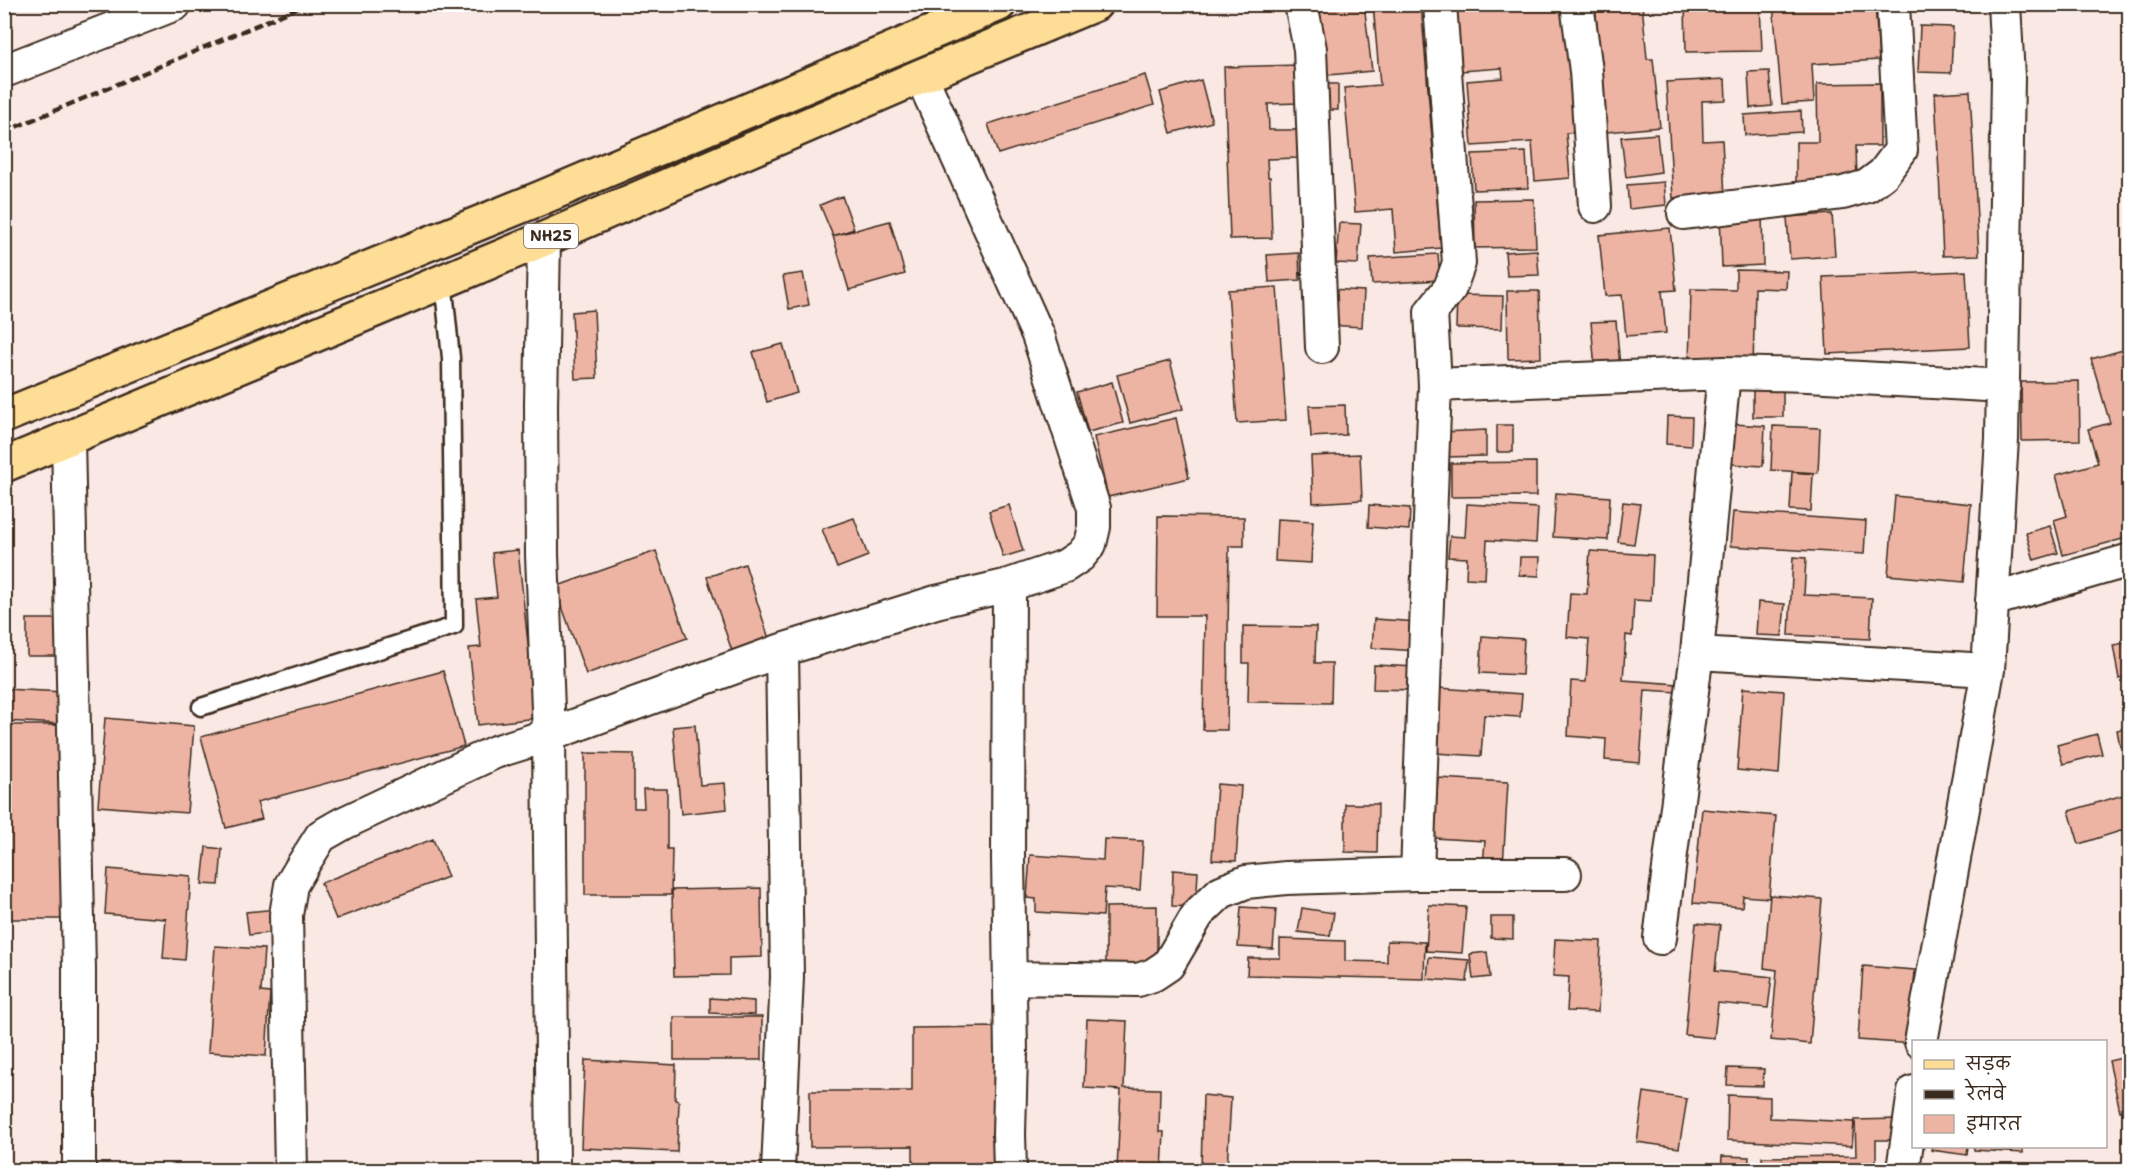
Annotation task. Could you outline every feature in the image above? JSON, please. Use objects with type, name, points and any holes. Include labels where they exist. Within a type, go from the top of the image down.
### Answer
[{"type":"main road","name":"NH25","points":[[4,416],[541,198],[999,4]]},
{"type":"main road","name":"NH25","points":[[4,465],[544,239],[921,76],[1095,4]]},
{"type":"street","points":[[4,71],[175,4]]},
{"type":"street","points":[[1300,4],[1310,49],[1322,347]]},
{"type":"street","points":[[1416,874],[1435,385],[1431,312],[1450,288],[1459,263],[1440,4]]},
{"type":"street","points":[[1577,4],[1586,71],[1595,206]]},
{"type":"street","points":[[1684,213],[1843,193],[1867,186],[1883,174],[1901,150],[1893,4]]},
{"type":"street","points":[[1921,1040],[1988,670],[2004,386],[2008,77],[2004,4]]},
{"type":"street","points":[[291,1170],[285,915],[291,885],[321,836],[495,752],[549,735],[782,650],[936,602],[1009,585],[1065,566],[1080,556],[1090,544],[1094,527],[1094,508],[1038,335],[921,76]]},
{"type":"street","points":[[544,239],[541,416],[542,555],[549,735],[553,1170]]},
{"type":"street","points":[[1435,385],[1724,374],[1808,375],[2004,386]]},
{"type":"street","points":[[1660,938],[1697,653],[1724,374]]},
{"type":"street","points":[[68,438],[79,969],[79,1170]]},
{"type":"street","points":[[1992,600],[2130,560]]},
{"type":"street","points":[[1009,585],[1010,1170]]},
{"type":"street","points":[[778,1170],[787,977],[782,650]]},
{"type":"street","points":[[1697,653],[1988,670]]},
{"type":"street","points":[[1010,978],[1138,980],[1154,975],[1168,965],[1198,915],[1210,902],[1221,891],[1246,882],[1286,878],[1416,874],[1565,874]]},
{"type":"street","points":[[1904,1170],[1912,1108]]},
{"type":"lane","points":[[201,707],[454,626],[451,358],[443,280]]},
{"type":"building","points":[[1312,4],[1364,4],[1372,71],[1318,76]]},
{"type":"building","points":[[1373,4],[1421,4],[1441,248],[1396,252],[1393,209],[1355,212],[1344,88],[1380,85]]},
{"type":"building","points":[[1456,4],[1572,4],[1586,132],[1566,133],[1570,178],[1535,181],[1532,142],[1472,146],[1467,81],[1503,78],[1502,68],[1461,71]]},
{"type":"building","points":[[1595,4],[1642,4],[1647,59],[1653,59],[1660,127],[1607,132]]},
{"type":"building","points":[[1685,4],[1760,4],[1762,51],[1686,52]]},
{"type":"building","points":[[1773,4],[1875,4],[1879,60],[1812,64],[1814,102],[1782,104]]},
{"type":"building","points":[[1920,26],[1953,27],[1951,73],[1918,72]]},
{"type":"building","points":[[1298,65],[1299,103],[1268,104],[1269,130],[1298,130],[1299,158],[1267,159],[1268,177],[1270,177],[1272,238],[1230,239],[1224,67]]},
{"type":"building","points":[[1769,71],[1772,106],[1750,108],[1748,72]]},
{"type":"building","points":[[1145,75],[1154,105],[998,154],[988,124]]},
{"type":"building","points":[[1725,79],[1726,100],[1702,101],[1703,141],[1722,140],[1725,196],[1673,198],[1666,82]]},
{"type":"building","points":[[1201,80],[1212,122],[1171,133],[1160,92]]},
{"type":"building","points":[[1880,83],[1880,146],[1856,146],[1857,182],[1796,183],[1796,142],[1818,142],[1817,84]]},
{"type":"building","points":[[1319,84],[1338,84],[1338,110],[1318,110]]},
{"type":"building","points":[[1970,91],[1979,255],[1943,256],[1935,93]]},
{"type":"building","points":[[1801,111],[1802,132],[1745,135],[1744,115]]},
{"type":"building","points":[[1657,134],[1661,172],[1626,177],[1621,137]]},
{"type":"building","points":[[1526,152],[1528,188],[1474,190],[1472,154]]},
{"type":"building","points":[[1664,182],[1666,205],[1629,209],[1627,185]]},
{"type":"building","points":[[842,196],[854,229],[833,236],[820,205]]},
{"type":"building","points":[[1534,199],[1536,247],[1475,248],[1474,200]]},
{"type":"building","points":[[1762,211],[1763,265],[1722,267],[1720,213]]},
{"type":"building","points":[[1832,214],[1835,256],[1790,259],[1787,217]]},
{"type":"building","points":[[890,221],[905,274],[849,290],[833,236]]},
{"type":"building","points":[[1339,223],[1361,224],[1358,264],[1336,263]]},
{"type":"building","points":[[1670,228],[1676,290],[1662,291],[1666,333],[1626,336],[1622,295],[1605,296],[1599,235]]},
{"type":"building","points":[[1537,250],[1539,275],[1507,276],[1505,252]]},
{"type":"building","points":[[1299,253],[1300,280],[1269,282],[1267,255]]},
{"type":"building","points":[[1438,254],[1440,280],[1372,284],[1370,258]]},
{"type":"building","points":[[1736,270],[1787,271],[1786,289],[1755,288],[1753,368],[1689,366],[1691,289],[1736,290]]},
{"type":"building","points":[[1966,271],[1970,347],[1827,354],[1823,277]]},
{"type":"building","points":[[803,273],[809,305],[789,309],[783,276]]},
{"type":"building","points":[[1277,287],[1286,420],[1237,423],[1228,290]]},
{"type":"building","points":[[1330,289],[1364,291],[1362,327],[1328,325]]},
{"type":"building","points":[[1507,291],[1539,291],[1541,358],[1508,359]]},
{"type":"building","points":[[1457,295],[1503,296],[1502,329],[1456,328]]},
{"type":"building","points":[[594,310],[597,378],[575,379],[572,312]]},
{"type":"building","points":[[1616,321],[1620,367],[1595,369],[1591,322]]},
{"type":"building","points":[[783,344],[797,393],[767,402],[753,352]]},
{"type":"building","points":[[2130,348],[2130,518],[2125,520],[2130,537],[2063,555],[2054,520],[2067,516],[2056,475],[2098,463],[2088,429],[2110,423],[2091,359]]},
{"type":"building","points":[[1170,361],[1183,409],[1130,423],[1117,375]]},
{"type":"building","points":[[2079,381],[2080,440],[2022,441],[2021,382]]},
{"type":"building","points":[[1112,382],[1123,423],[1088,432],[1077,392]]},
{"type":"building","points":[[1753,388],[1783,389],[1783,417],[1753,417]]},
{"type":"building","points":[[1345,405],[1346,435],[1311,437],[1309,406]]},
{"type":"building","points":[[1667,416],[1692,417],[1691,446],[1666,444]]},
{"type":"building","points":[[1176,418],[1189,478],[1108,497],[1094,437]]},
{"type":"building","points":[[1733,424],[1765,426],[1763,466],[1731,464]]},
{"type":"building","points":[[1497,425],[1513,425],[1513,452],[1497,452]]},
{"type":"building","points":[[1773,426],[1820,428],[1818,473],[1771,470]]},
{"type":"building","points":[[1486,430],[1486,456],[1445,457],[1443,432]]},
{"type":"building","points":[[1360,454],[1362,500],[1313,503],[1311,456]]},
{"type":"building","points":[[1536,462],[1536,496],[1451,497],[1451,463]]},
{"type":"building","points":[[1792,472],[1813,474],[1811,511],[1790,510]]},
{"type":"building","points":[[1556,493],[1610,497],[1608,540],[1553,537]]},
{"type":"building","points":[[1895,496],[1971,504],[1964,582],[1888,575]]},
{"type":"building","points":[[1623,502],[1640,504],[1634,544],[1618,542]]},
{"type":"building","points":[[1467,504],[1538,508],[1536,543],[1487,540],[1485,579],[1466,578],[1467,558],[1448,557],[1450,536],[1465,537]]},
{"type":"building","points":[[1009,505],[1023,551],[1003,557],[989,511]]},
{"type":"building","points":[[1369,505],[1410,508],[1409,530],[1368,527]]},
{"type":"building","points":[[1733,512],[1866,521],[1864,554],[1730,546]]},
{"type":"building","points":[[1158,516],[1244,517],[1244,546],[1229,546],[1227,730],[1203,730],[1205,616],[1157,616]]},
{"type":"building","points":[[854,518],[868,556],[837,568],[822,529]]},
{"type":"building","points":[[1277,519],[1313,521],[1311,563],[1275,561]]},
{"type":"building","points":[[2050,526],[2058,553],[2034,560],[2026,533]]},
{"type":"building","points":[[518,550],[536,718],[478,725],[469,648],[481,647],[476,599],[497,597],[492,553]]},
{"type":"building","points":[[656,551],[687,638],[586,674],[555,587]]},
{"type":"building","points":[[1590,551],[1653,555],[1651,601],[1634,600],[1632,636],[1626,635],[1623,680],[1678,684],[1678,692],[1645,690],[1640,763],[1605,760],[1606,739],[1568,736],[1571,681],[1586,682],[1589,639],[1567,637],[1570,593],[1587,594]]},
{"type":"building","points":[[1520,557],[1540,557],[1539,576],[1519,575]]},
{"type":"building","points":[[1793,557],[1806,558],[1804,595],[1872,598],[1870,639],[1789,635]]},
{"type":"building","points":[[745,564],[771,645],[734,657],[707,577]]},
{"type":"building","points":[[1758,602],[1785,604],[1782,636],[1756,635]]},
{"type":"building","points":[[27,619],[63,619],[62,656],[27,656]]},
{"type":"building","points":[[1374,619],[1419,622],[1417,651],[1372,648]]},
{"type":"building","points":[[1243,626],[1316,627],[1315,663],[1332,663],[1331,703],[1248,702],[1249,663],[1243,663]]},
{"type":"building","points":[[1482,636],[1524,639],[1522,675],[1480,673]]},
{"type":"building","points":[[2130,642],[2130,677],[2119,679],[2113,645]]},
{"type":"building","points":[[1374,665],[1417,667],[1416,690],[1373,689]]},
{"type":"building","points":[[443,671],[464,746],[257,802],[262,819],[226,828],[201,737]]},
{"type":"building","points":[[1439,688],[1522,694],[1520,717],[1484,715],[1481,756],[1435,753]]},
{"type":"building","points":[[1743,688],[1784,691],[1779,774],[1737,770]]},
{"type":"building","points":[[4,689],[64,692],[63,724],[4,721]]},
{"type":"building","points":[[105,718],[194,726],[187,813],[98,806]]},
{"type":"building","points":[[4,725],[66,725],[69,919],[4,919]]},
{"type":"building","points":[[695,725],[700,785],[725,783],[727,809],[681,814],[673,727]]},
{"type":"building","points":[[2130,727],[2130,744],[2120,746],[2117,730]]},
{"type":"building","points":[[2097,734],[2102,754],[2063,764],[2057,745]]},
{"type":"building","points":[[585,753],[634,754],[634,808],[644,808],[643,789],[667,789],[667,849],[672,849],[671,895],[585,895]]},
{"type":"building","points":[[1438,778],[1508,782],[1503,867],[1483,865],[1485,841],[1434,838]]},
{"type":"building","points":[[1217,784],[1241,786],[1236,861],[1212,860]]},
{"type":"building","points":[[2130,793],[2130,828],[2079,844],[2069,811]]},
{"type":"building","points":[[1345,804],[1378,804],[1377,853],[1345,852]]},
{"type":"building","points":[[1702,809],[1776,816],[1769,898],[1743,896],[1742,907],[1693,903]]},
{"type":"building","points":[[433,839],[448,877],[336,919],[321,883]]},
{"type":"building","points":[[1104,839],[1143,841],[1140,890],[1105,888],[1103,916],[1036,912],[1036,899],[1027,898],[1030,855],[1103,860]]},
{"type":"building","points":[[206,847],[222,849],[219,885],[202,884]]},
{"type":"building","points":[[108,869],[191,876],[185,960],[163,958],[166,919],[105,914]]},
{"type":"building","points":[[1173,870],[1198,872],[1196,907],[1172,906]]},
{"type":"building","points":[[761,888],[762,957],[729,958],[729,975],[674,976],[672,890]]},
{"type":"building","points":[[1770,895],[1822,899],[1810,1044],[1771,1040],[1777,970],[1764,968]]},
{"type":"building","points":[[1429,905],[1466,907],[1462,953],[1426,951]]},
{"type":"building","points":[[1157,906],[1157,967],[1106,967],[1106,907]]},
{"type":"building","points":[[1241,907],[1276,909],[1273,949],[1238,947]]},
{"type":"building","points":[[1302,908],[1334,913],[1330,936],[1298,932]]},
{"type":"building","points":[[276,909],[278,932],[249,935],[246,912]]},
{"type":"building","points":[[1491,917],[1513,917],[1513,939],[1491,938]]},
{"type":"building","points":[[1696,923],[1720,925],[1715,971],[1772,977],[1768,1008],[1718,1003],[1714,1038],[1685,1035]]},
{"type":"building","points":[[1280,939],[1345,941],[1345,961],[1387,962],[1387,941],[1425,942],[1424,979],[1247,975],[1248,958],[1280,958]]},
{"type":"building","points":[[1555,939],[1601,941],[1598,1012],[1567,1011],[1569,977],[1553,976]]},
{"type":"building","points":[[215,946],[264,949],[261,992],[270,993],[266,1056],[208,1052]]},
{"type":"building","points":[[1487,952],[1490,977],[1473,979],[1470,954]]},
{"type":"building","points":[[1429,957],[1469,960],[1467,982],[1427,979]]},
{"type":"building","points":[[1863,966],[1915,970],[1912,1044],[1858,1040]]},
{"type":"building","points":[[710,998],[754,1001],[754,1015],[710,1013]]},
{"type":"building","points":[[674,1017],[762,1017],[762,1060],[674,1060]]},
{"type":"building","points":[[1087,1019],[1127,1021],[1124,1088],[1160,1089],[1159,1132],[1164,1132],[1162,1170],[1117,1170],[1121,1090],[1084,1088]]},
{"type":"building","points":[[998,1027],[999,1170],[913,1170],[913,1146],[810,1147],[810,1091],[912,1091],[912,1028]]},
{"type":"building","points":[[2130,1056],[2130,1108],[2120,1111],[2109,1061]]},
{"type":"building","points":[[585,1060],[676,1065],[675,1100],[679,1101],[677,1152],[581,1148]]},
{"type":"building","points":[[1728,1068],[1764,1069],[1763,1086],[1727,1085]]},
{"type":"building","points":[[1644,1092],[1687,1099],[1679,1148],[1637,1142]]},
{"type":"building","points":[[1203,1095],[1231,1098],[1227,1170],[1201,1170]]},
{"type":"building","points":[[1728,1095],[1770,1097],[1770,1118],[1854,1122],[1852,1146],[1727,1140]]},
{"type":"building","points":[[1897,1119],[1898,1140],[1876,1140],[1876,1170],[1763,1170],[1762,1157],[1856,1156],[1855,1120]]},
{"type":"building","points":[[1932,1148],[1968,1148],[1967,1155],[1931,1150]]},
{"type":"building","points":[[1974,1148],[2023,1148],[2023,1153],[1974,1150]]},
{"type":"building","points":[[1722,1156],[1749,1157],[1748,1170],[1721,1170]]},
{"type":"railway","points":[[4,132],[307,4]]}]
